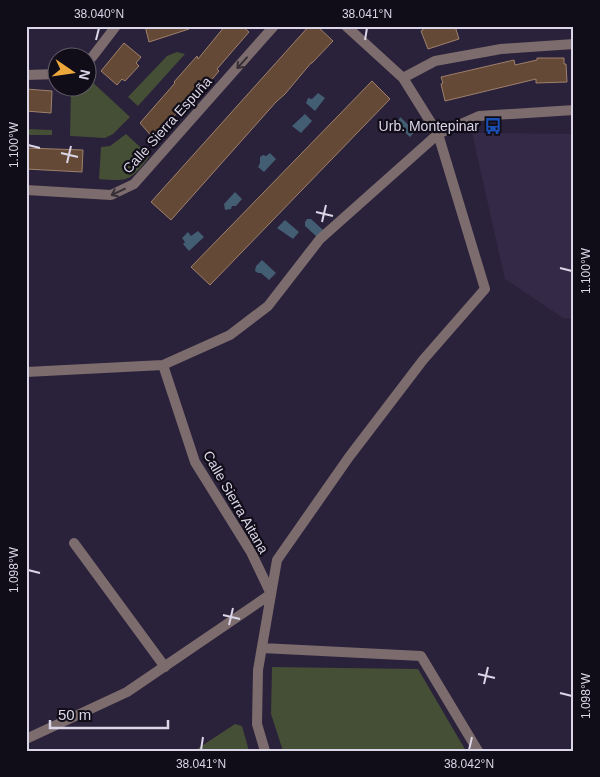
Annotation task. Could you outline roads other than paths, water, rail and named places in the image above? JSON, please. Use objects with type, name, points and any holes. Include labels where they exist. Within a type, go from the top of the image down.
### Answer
[{"type":"street","points":[[98,49],[116,26]]},
{"type":"street","name":"Calle Sierra Espuña","points":[[26,190],[110,195],[134,184],[274,26]]},
{"type":"street","points":[[265,751],[257,724],[258,670],[277,560],[349,458],[423,360],[485,288],[438,134],[403,78],[346,26]]},
{"type":"street","points":[[403,78],[435,61],[501,49],[574,44]]},
{"type":"street","points":[[26,75],[48,74]]},
{"type":"street","points":[[26,372],[163,365],[230,335],[268,306],[320,239],[438,134],[480,116],[574,110]]},
{"type":"street","name":"Calle Sierra Aitana","points":[[163,365],[195,462],[251,552],[271,594]]},
{"type":"street","points":[[74,543],[165,667]]},
{"type":"street","points":[[26,739],[128,692],[271,594]]},
{"type":"street","points":[[262,648],[421,656],[478,751]]},
{"type":"water","points":[[318,93],[325,98],[315,111],[306,103],[308,98],[312,99]]},
{"type":"water","points":[[305,114],[312,121],[301,133],[292,126]]},
{"type":"water","points":[[400,117],[415,131],[410,137],[397,125]]},
{"type":"water","points":[[270,153],[276,159],[264,172],[258,167],[260,157]]},
{"type":"water","points":[[235,192],[242,199],[236,206],[225,210],[224,204]]},
{"type":"water","points":[[307,219],[311,219],[323,230],[317,237],[305,226]]},
{"type":"water","points":[[285,220],[299,232],[293,239],[277,228]]},
{"type":"water","points":[[198,231],[204,237],[189,251],[183,244],[185,242],[182,238],[188,232],[191,236]]},
{"type":"water","points":[[262,260],[276,273],[269,280],[261,273],[255,271],[256,266]]},
{"type":"place","name":"Urb. Montepinar","points":[[493,126]]}]
